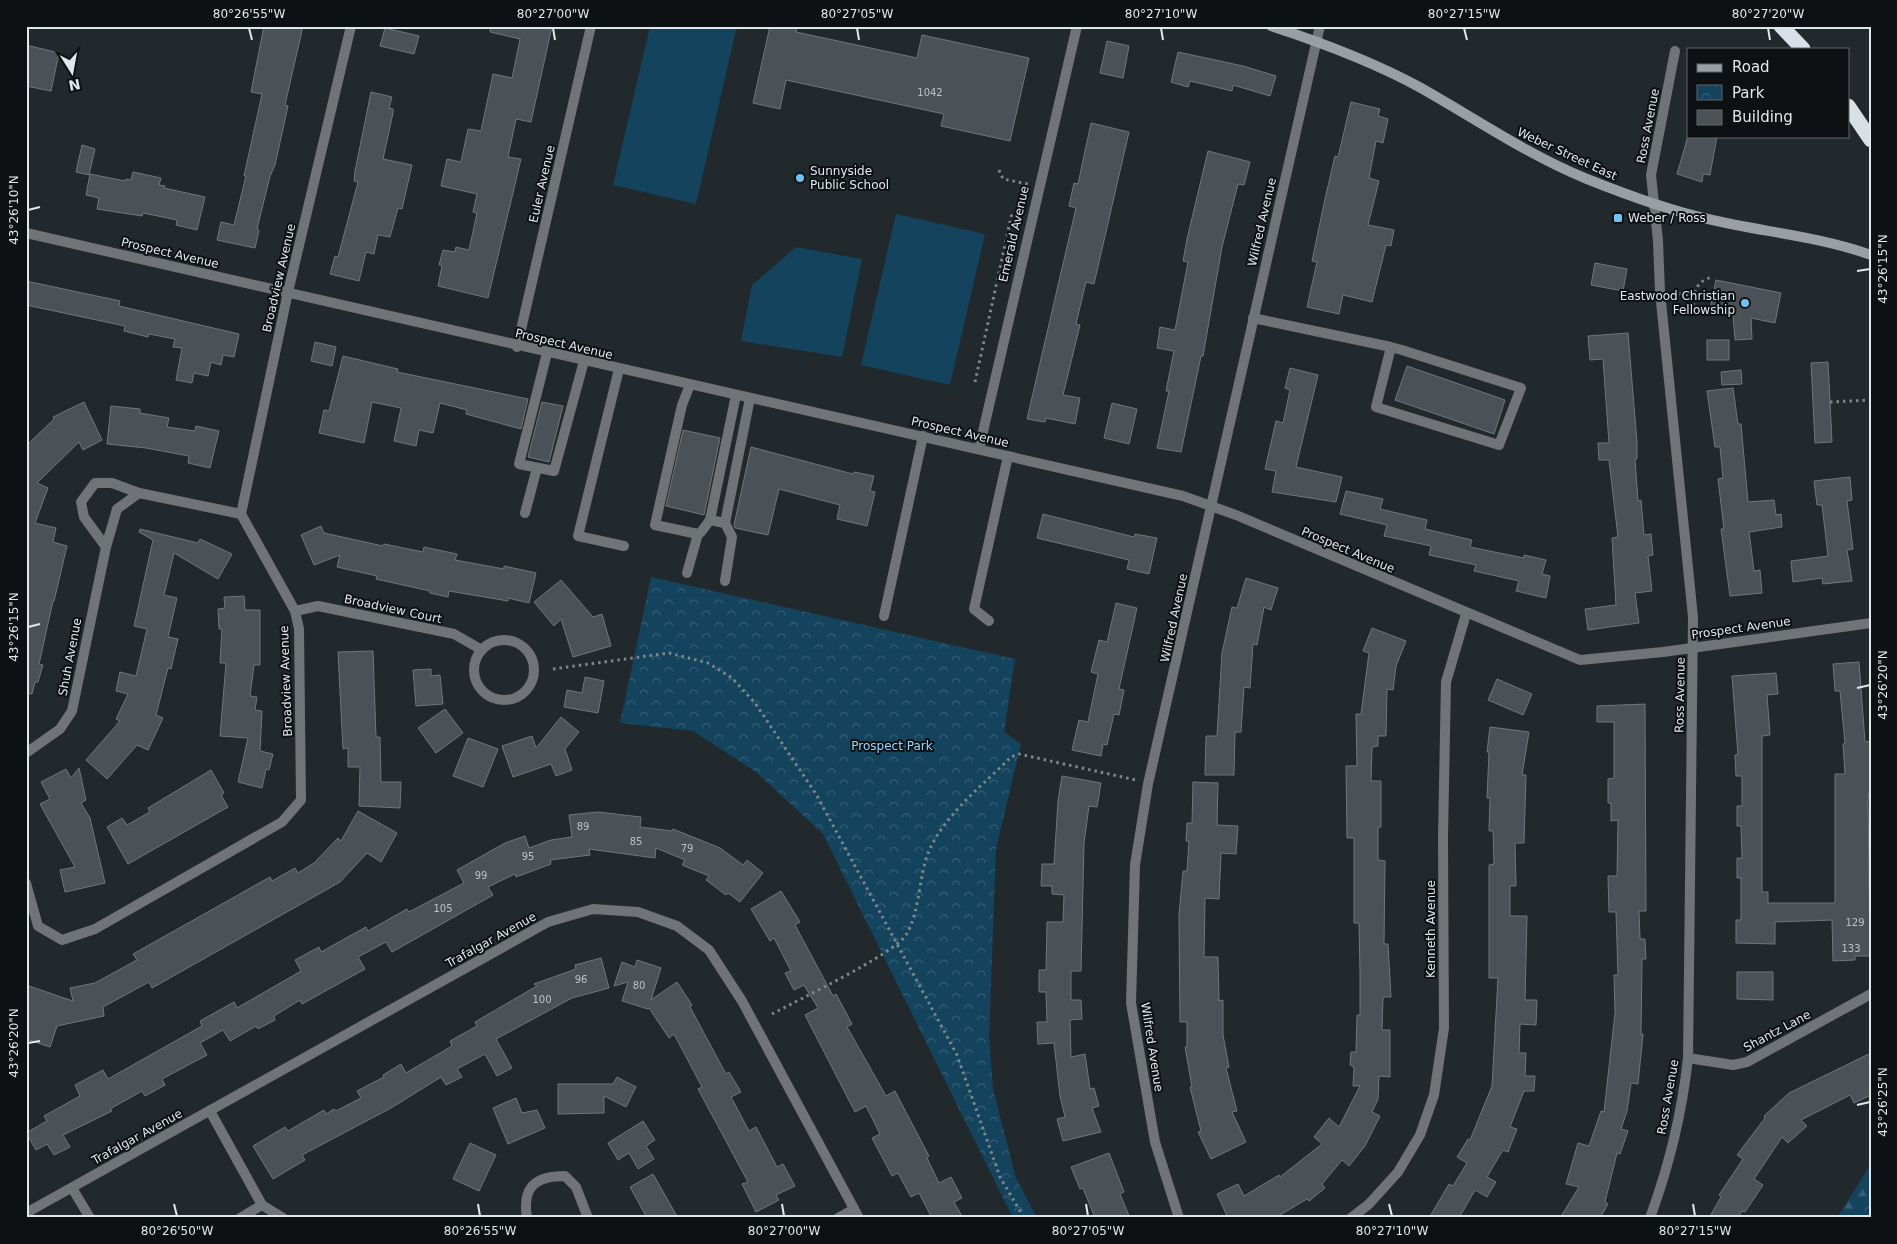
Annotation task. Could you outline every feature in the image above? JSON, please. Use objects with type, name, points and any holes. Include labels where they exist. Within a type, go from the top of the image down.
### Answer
[{"type":"highway","points":[[1781,26],[1802,48]]},
{"type":"highway","points":[[1850,109],[1871,140]]},
{"type":"main road","name":"Weber Street East","points":[[1272,26],[1351,55],[1420,88],[1512,143],[1585,178],[1654,205],[1708,219],[1807,238],[1871,255]]},
{"type":"street","name":"Broadview Avenue","points":[[26,883],[38,926],[62,940],[95,929],[282,822],[301,800],[299,629],[295,612],[241,514],[288,292],[351,26]]},
{"type":"street","name":"Euler Avenue","points":[[517,346],[591,26]]},
{"type":"street","name":"Emerald Avenue","points":[[979,449],[1038,186],[1077,26]]},
{"type":"street","name":"Wilfred Avenue","points":[[1179,1218],[1154,1142],[1131,1003],[1135,865],[1148,784],[1320,26]]},
{"type":"street","name":"Ross Avenue","points":[[1650,1218],[1666,1174],[1684,1098],[1688,1058],[1693,617],[1660,292],[1651,175],[1675,52]]},
{"type":"street","name":"Prospect Avenue","points":[[26,233],[288,292],[584,362],[923,436],[1183,496],[1211,505],[1466,614],[1580,660],[1693,648],[1871,623]]},
{"type":"street","points":[[1253,318],[1391,347],[1521,388],[1499,445],[1376,407],[1391,347]]},
{"type":"street","points":[[547,353],[519,464],[554,471],[584,362]]},
{"type":"street","points":[[619,369],[578,536],[624,546]]},
{"type":"street","points":[[690,385],[682,405],[655,525],[698,534]]},
{"type":"street","points":[[686,573],[698,534],[710,520],[736,395]]},
{"type":"street","points":[[725,581],[732,537],[725,523],[750,398]]},
{"type":"street","points":[[884,616],[923,436]]},
{"type":"street","points":[[989,621],[974,609],[1008,456]]},
{"type":"street","points":[[525,512],[537,468]]},
{"type":"street","points":[[106,547],[84,517],[81,502],[95,483],[112,483],[139,493],[241,514]]},
{"type":"street","name":"Shuh Avenue","points":[[26,752],[60,729],[72,711],[106,547],[117,509],[139,493]]},
{"type":"street","points":[[710,520],[725,523]]},
{"type":"street","name":"Broadview Court","points":[[295,612],[318,606],[328,608],[454,634],[482,650]]},
{"type":"street","name":"Kenneth Avenue","points":[[1351,1218],[1369,1204],[1398,1172],[1420,1135],[1434,1095],[1444,1028],[1443,837],[1446,682],[1466,614]]},
{"type":"street","points":[[503,639],[514,641],[523,646],[532,658],[535,668],[532,683],[526,691],[507,700],[497,699],[482,691],[474,673],[474,662],[482,650],[494,641],[503,639]]},
{"type":"street","name":"Trafalgar Avenue","points":[[26,1213],[548,922],[593,909],[638,912],[677,926],[709,950],[742,1000],[857,1213]]},
{"type":"street","name":"Shantz Lane","points":[[1688,1058],[1733,1065],[1747,1062],[1871,994]]},
{"type":"street","points":[[210,1111],[262,1205],[283,1218]]},
{"type":"street","points":[[527,1218],[524,1203],[529,1190],[538,1180],[564,1176],[576,1186],[588,1218]]},
{"type":"street","points":[[72,1188],[90,1218]]},
{"type":"street","points":[[240,1218],[262,1205]]},
{"type":"street","points":[[838,1218],[857,1213]]},
{"type":"path","points":[[999,170],[1003,179],[1038,186]]},
{"type":"path","points":[[975,382],[1012,213]]},
{"type":"path","points":[[1693,312],[1693,295],[1703,279],[1713,277]]},
{"type":"path","points":[[1660,292],[1713,297]]},
{"type":"path","points":[[1830,402],[1871,400]]},
{"type":"path","points":[[553,668],[669,653],[708,663],[732,678],[755,703],[816,794],[957,1055],[1000,1177],[1024,1218]]},
{"type":"path","points":[[772,1014],[872,960],[906,935],[919,894],[928,852],[944,824],[1011,757],[1019,754],[1148,784]]},
{"type":"green space","points":[[650,26],[737,26],[696,204],[613,185]]},
{"type":"green space","points":[[896,214],[985,234],[950,385],[861,365]]},
{"type":"green space","points":[[796,247],[862,259],[842,357],[741,341],[752,285]]},
{"type":"green space","name":"Prospect Park","points":[[651,577],[1015,659],[1004,732],[1021,744],[996,849],[989,1037],[993,1089],[1016,1178],[1037,1218],[1013,1218],[823,834],[756,772],[693,731],[620,723]]},
{"type":"green space","points":[[1871,1164],[1871,1218],[1837,1218]]},
{"type":"green space","points":[[1871,1199],[1871,1218],[1858,1218]]},
{"type":"building","points":[[264,26],[303,26],[285,105],[288,106],[275,165],[270,176],[257,229],[259,230],[255,248],[217,240],[221,222],[234,225],[246,176],[244,176],[262,94],[251,92]]},
{"type":"building","points":[[491,26],[552,26],[531,122],[516,119],[508,157],[521,159],[488,298],[438,286],[442,266],[439,265],[443,250],[455,252],[456,247],[469,250],[477,213],[473,212],[477,194],[441,186],[447,159],[461,162],[468,129],[481,131],[493,74],[512,78],[520,39],[490,32]]},
{"type":"building","points":[[770,26],[797,26],[796,32],[917,58],[922,35],[1029,58],[1010,141],[941,126],[944,114],[786,80],[780,109],[753,103]]},
{"type":"building","points":[[385,28],[419,36],[414,54],[380,46]]},
{"type":"building","points":[[1107,41],[1129,46],[1123,78],[1100,73]]},
{"type":"building","points":[[26,45],[59,53],[51,91],[26,86]]},
{"type":"building","points":[[1178,52],[1243,66],[1276,76],[1270,96],[1233,85],[1232,91],[1190,81],[1188,87],[1171,82]]},
{"type":"building","points":[[371,92],[392,97],[389,108],[393,109],[393,113],[383,159],[412,165],[402,209],[398,208],[390,237],[378,235],[374,254],[366,252],[359,281],[330,274],[335,256],[338,257],[358,182],[354,181],[355,171]]},
{"type":"building","points":[[1351,102],[1380,109],[1378,116],[1388,119],[1383,143],[1376,141],[1369,178],[1379,181],[1368,225],[1394,230],[1391,246],[1386,245],[1372,302],[1343,295],[1339,314],[1307,307],[1317,262],[1312,261],[1325,199],[1335,156],[1338,157]]},
{"type":"building","points":[[1091,123],[1129,132],[1094,284],[1086,282],[1076,324],[1080,325],[1063,395],[1080,398],[1075,424],[1046,418],[1045,422],[1027,419],[1076,208],[1069,206],[1074,183],[1078,184]]},
{"type":"building","points":[[1687,138],[1717,138],[1710,175],[1703,174],[1702,182],[1677,174]]},
{"type":"building","points":[[82,145],[95,149],[89,175],[76,172]]},
{"type":"building","points":[[1208,151],[1250,162],[1244,185],[1238,184],[1222,247],[1203,356],[1201,356],[1181,452],[1157,448],[1169,391],[1166,391],[1174,351],[1157,348],[1160,327],[1175,330],[1188,262],[1183,261],[1187,239]]},
{"type":"building","points":[[133,172],[161,178],[159,185],[165,186],[164,188],[205,197],[197,230],[176,225],[177,220],[143,213],[142,216],[97,209],[99,198],[86,195],[90,174],[125,181],[126,179],[131,180]]},
{"type":"building","points":[[1595,263],[1627,269],[1623,291],[1591,285]]},
{"type":"building","name":"Eastwood Christian Fellowship","points":[[1716,280],[1781,293],[1775,323],[1751,318],[1752,339],[1735,340],[1733,314],[1710,309]]},
{"type":"building","points":[[26,281],[120,301],[119,306],[239,334],[234,357],[223,355],[221,365],[211,362],[208,376],[194,373],[192,383],[176,380],[182,348],[173,347],[175,339],[149,334],[148,337],[124,331],[125,326],[26,305]]},
{"type":"building","points":[[1628,333],[1637,442],[1637,459],[1635,459],[1638,501],[1641,500],[1644,535],[1651,534],[1653,555],[1648,556],[1652,591],[1635,593],[1639,623],[1588,630],[1585,609],[1616,605],[1612,538],[1618,537],[1609,460],[1599,460],[1598,443],[1609,443],[1603,359],[1590,360],[1588,336]]},
{"type":"building","points":[[1707,340],[1729,340],[1729,360],[1707,360]]},
{"type":"building","points":[[315,342],[336,347],[332,366],[311,361]]},
{"type":"building","points":[[343,356],[398,369],[397,372],[528,399],[521,429],[466,414],[467,410],[440,403],[433,433],[419,430],[416,446],[394,441],[401,408],[372,402],[364,443],[319,433],[324,410],[329,411]]},
{"type":"building","points":[[1828,362],[1832,442],[1815,443],[1811,363]]},
{"type":"building","points":[[1407,366],[1505,400],[1494,434],[1395,400]]},
{"type":"building","points":[[1290,368],[1318,375],[1296,467],[1342,477],[1336,502],[1272,492],[1276,471],[1265,469],[1276,421],[1283,423],[1290,390],[1285,388]]},
{"type":"building","points":[[1741,370],[1742,384],[1722,385],[1721,372]]},
{"type":"building","points":[[1733,388],[1738,424],[1741,424],[1748,502],[1774,500],[1776,515],[1781,514],[1782,527],[1749,532],[1754,571],[1760,570],[1762,593],[1730,596],[1721,529],[1724,529],[1718,479],[1723,478],[1720,447],[1715,447],[1707,391]]},
{"type":"building","points":[[84,402],[102,440],[83,450],[79,442],[37,483],[48,488],[35,523],[56,528],[53,542],[67,546],[39,664],[43,665],[32,694],[26,693],[26,446],[54,419],[53,417]]},
{"type":"building","points":[[542,402],[563,406],[549,462],[528,457]]},
{"type":"building","points":[[1112,403],[1137,409],[1129,444],[1104,438]]},
{"type":"building","points":[[111,406],[140,409],[140,413],[169,418],[167,427],[195,431],[196,426],[219,431],[210,468],[188,463],[189,456],[146,448],[107,444]]},
{"type":"building","points":[[683,430],[720,438],[704,515],[666,506]]},
{"type":"building","points":[[751,447],[853,474],[854,472],[874,476],[870,491],[875,492],[867,526],[837,519],[840,505],[779,489],[768,535],[735,528],[734,525]]},
{"type":"building","points":[[1850,477],[1852,500],[1847,501],[1853,549],[1847,550],[1852,581],[1823,584],[1822,578],[1793,582],[1791,561],[1828,556],[1822,505],[1817,505],[1814,481]]},
{"type":"building","points":[[1346,491],[1383,499],[1380,509],[1427,520],[1425,529],[1472,540],[1470,547],[1524,558],[1524,555],[1546,560],[1542,574],[1550,576],[1546,598],[1516,591],[1519,581],[1474,571],[1476,565],[1429,555],[1431,546],[1384,536],[1387,525],[1340,514]]},
{"type":"building","points":[[1043,514],[1134,537],[1135,534],[1157,538],[1149,574],[1127,569],[1129,560],[1037,538]]},
{"type":"building","points":[[321,526],[324,533],[383,546],[384,544],[423,552],[424,547],[457,554],[455,560],[504,569],[504,566],[536,573],[529,603],[508,598],[508,601],[449,591],[448,597],[430,593],[430,591],[376,579],[377,576],[337,567],[340,555],[314,565],[301,535]]},
{"type":"building","points":[[140,529],[198,543],[200,539],[232,554],[218,579],[174,553],[164,595],[177,598],[168,637],[178,639],[171,669],[168,668],[156,715],[163,718],[148,750],[137,745],[107,779],[86,760],[120,721],[116,719],[128,694],[116,691],[120,672],[136,676],[147,629],[134,626],[153,540],[139,532]]},
{"type":"building","points":[[1246,578],[1278,588],[1271,610],[1264,607],[1257,645],[1253,644],[1250,688],[1244,687],[1241,732],[1235,732],[1234,775],[1205,775],[1206,736],[1217,736],[1222,653],[1232,607],[1237,608]]},
{"type":"building","points":[[561,580],[593,617],[602,614],[611,646],[573,657],[561,619],[554,626],[534,602]]},
{"type":"building","points":[[244,596],[245,610],[260,610],[260,665],[254,665],[250,696],[257,697],[255,710],[262,711],[260,751],[273,754],[269,770],[266,769],[262,788],[238,782],[248,738],[220,736],[226,663],[220,663],[222,629],[219,629],[218,609],[225,608],[224,597]]},
{"type":"building","points":[[1116,603],[1137,608],[1119,689],[1124,690],[1119,715],[1114,714],[1107,745],[1103,744],[1101,756],[1072,750],[1079,720],[1088,722],[1098,674],[1091,672],[1099,640],[1107,642]]},
{"type":"building","points":[[1372,628],[1406,641],[1396,666],[1393,690],[1387,689],[1386,736],[1378,736],[1378,746],[1372,747],[1371,781],[1381,781],[1381,827],[1378,827],[1378,860],[1385,861],[1384,944],[1388,944],[1391,997],[1383,997],[1382,1030],[1390,1030],[1390,1077],[1379,1076],[1378,1099],[1372,1112],[1380,1116],[1365,1146],[1349,1166],[1342,1160],[1322,1184],[1325,1188],[1309,1201],[1307,1199],[1275,1218],[1228,1218],[1217,1194],[1238,1184],[1244,1196],[1279,1175],[1280,1177],[1322,1144],[1314,1137],[1329,1118],[1339,1127],[1360,1086],[1353,1086],[1354,1067],[1350,1065],[1351,1052],[1356,1052],[1357,1015],[1360,1015],[1360,972],[1359,923],[1354,923],[1354,838],[1347,838],[1346,766],[1357,766],[1356,714],[1361,714],[1369,653],[1363,651]]},
{"type":"building","points":[[373,651],[376,737],[380,737],[381,782],[401,782],[400,808],[359,806],[360,767],[348,767],[348,748],[343,749],[338,652]]},
{"type":"building","points":[[1859,662],[1865,742],[1871,741],[1871,792],[1869,792],[1868,800],[1870,956],[1855,956],[1855,960],[1833,961],[1832,920],[1775,922],[1775,944],[1736,943],[1736,920],[1741,920],[1741,878],[1737,878],[1737,858],[1742,858],[1741,826],[1737,826],[1737,806],[1742,806],[1742,776],[1736,776],[1735,755],[1738,755],[1732,676],[1776,673],[1778,694],[1767,695],[1770,735],[1762,736],[1762,892],[1768,892],[1768,903],[1835,903],[1835,774],[1845,774],[1843,744],[1845,743],[1840,691],[1835,691],[1833,664]]},
{"type":"building","points":[[431,669],[431,676],[440,675],[443,704],[416,706],[413,670]]},
{"type":"building","points":[[585,677],[604,681],[598,713],[564,707],[567,690],[582,693]]},
{"type":"building","points":[[1497,679],[1532,694],[1523,715],[1488,700]]},
{"type":"building","points":[[1645,704],[1646,911],[1639,911],[1640,939],[1645,939],[1646,959],[1642,959],[1641,1035],[1643,1034],[1638,1084],[1631,1083],[1627,1111],[1621,1129],[1628,1131],[1620,1154],[1617,1153],[1605,1202],[1608,1204],[1600,1218],[1560,1218],[1579,1187],[1566,1184],[1578,1143],[1589,1146],[1601,1111],[1604,1112],[1615,1013],[1614,975],[1618,975],[1616,912],[1609,912],[1608,876],[1617,876],[1618,820],[1611,821],[1611,803],[1608,803],[1608,779],[1614,778],[1614,722],[1597,722],[1597,706]]},
{"type":"building","points":[[445,709],[463,733],[436,753],[418,728]]},
{"type":"building","points":[[561,717],[579,732],[565,749],[572,770],[556,776],[551,764],[513,777],[502,746],[532,736],[536,748]]},
{"type":"building","points":[[1490,727],[1529,732],[1522,775],[1526,775],[1524,843],[1515,843],[1516,886],[1510,886],[1510,916],[1527,916],[1525,1000],[1537,1000],[1536,1025],[1520,1024],[1519,1053],[1526,1053],[1525,1076],[1535,1076],[1534,1091],[1524,1091],[1510,1127],[1517,1129],[1508,1152],[1503,1150],[1487,1177],[1496,1182],[1487,1197],[1475,1190],[1459,1218],[1429,1218],[1449,1184],[1453,1186],[1467,1163],[1457,1157],[1468,1139],[1470,1140],[1492,1086],[1498,978],[1489,978],[1489,865],[1494,864],[1493,831],[1489,831],[1490,798],[1487,798],[1489,752],[1487,752]]},
{"type":"building","points":[[468,738],[498,749],[483,787],[453,776]]},
{"type":"building","points":[[79,768],[86,800],[81,803],[90,818],[105,883],[65,892],[60,870],[75,867],[40,804],[50,799],[41,782],[66,769],[71,778]]},
{"type":"building","points":[[211,770],[224,793],[221,795],[228,807],[128,864],[107,827],[122,818],[127,825],[150,812],[148,808]]},
{"type":"building","points":[[1062,776],[1101,783],[1097,807],[1089,806],[1084,843],[1081,971],[1071,971],[1071,1000],[1081,1000],[1082,1019],[1070,1020],[1071,1057],[1085,1054],[1090,1089],[1094,1088],[1099,1106],[1092,1108],[1101,1132],[1063,1141],[1057,1119],[1065,1117],[1060,1096],[1054,1043],[1038,1044],[1037,1022],[1047,1022],[1046,992],[1039,992],[1039,970],[1046,970],[1047,922],[1063,922],[1064,895],[1052,894],[1052,886],[1041,886],[1042,864],[1054,864],[1058,801]]},
{"type":"building","points":[[1193,782],[1218,783],[1217,825],[1238,826],[1236,854],[1221,853],[1219,899],[1205,898],[1204,957],[1218,957],[1219,1001],[1223,1000],[1223,1035],[1229,1067],[1226,1068],[1237,1111],[1232,1112],[1246,1142],[1211,1159],[1198,1132],[1201,1131],[1190,1087],[1192,1087],[1185,1047],[1187,1047],[1187,1022],[1180,1022],[1179,915],[1183,871],[1187,871],[1189,841],[1186,841],[1187,823],[1192,823]]},
{"type":"building","points":[[358,811],[397,833],[381,862],[367,853],[340,882],[152,988],[149,982],[103,1007],[104,1016],[57,1026],[50,1047],[26,1039],[26,985],[73,1001],[70,988],[95,983],[137,960],[133,954],[270,877],[272,881],[295,868],[298,873],[314,863],[338,838],[341,841]]},
{"type":"building","points":[[598,812],[641,817],[640,827],[672,831],[673,829],[720,848],[743,865],[747,860],[763,873],[740,902],[728,893],[726,895],[706,880],[709,876],[682,865],[685,860],[656,848],[655,858],[589,849],[590,855],[550,860],[551,864],[516,877],[515,874],[488,887],[493,895],[392,952],[386,942],[358,957],[365,969],[302,1004],[300,1000],[274,1016],[275,1020],[258,1029],[256,1026],[230,1041],[223,1030],[200,1043],[207,1055],[162,1079],[165,1085],[145,1096],[142,1091],[110,1109],[112,1111],[63,1135],[70,1147],[54,1155],[47,1144],[36,1150],[26,1133],[47,1121],[44,1116],[80,1096],[75,1085],[103,1070],[108,1079],[202,1026],[200,1021],[234,1002],[237,1008],[301,971],[295,960],[319,947],[321,952],[366,927],[368,931],[407,909],[409,912],[464,883],[457,870],[505,843],[525,836],[529,848],[551,840],[572,837],[569,815]]},
{"type":"building","points":[[781,891],[800,922],[795,925],[833,996],[836,994],[852,1024],[847,1027],[886,1096],[895,1091],[929,1156],[927,1158],[939,1183],[951,1177],[962,1198],[954,1202],[963,1218],[932,1218],[919,1193],[911,1197],[898,1173],[892,1176],[872,1138],[880,1134],[866,1106],[855,1112],[805,1015],[818,1008],[804,985],[794,990],[785,973],[791,971],[774,938],[770,941],[751,909]]},
{"type":"building","points":[[601,958],[609,988],[572,998],[496,1039],[512,1068],[497,1076],[485,1054],[457,1069],[462,1077],[446,1085],[441,1077],[391,1108],[302,1155],[305,1160],[273,1179],[253,1146],[285,1127],[288,1131],[324,1110],[326,1114],[334,1109],[336,1111],[361,1098],[357,1091],[384,1077],[383,1075],[401,1064],[406,1073],[452,1046],[450,1041],[477,1026],[475,1022],[537,986],[534,984],[576,969],[575,965]]},
{"type":"building","points":[[637,960],[661,968],[651,1000],[677,982],[692,1005],[690,1007],[726,1074],[729,1072],[741,1092],[731,1097],[749,1131],[756,1127],[777,1167],[783,1164],[795,1186],[776,1195],[779,1200],[756,1212],[742,1184],[748,1182],[698,1089],[702,1087],[674,1034],[669,1038],[649,1008],[622,1001],[628,982],[614,986],[622,962],[635,967]]},
{"type":"building","points":[[1737,972],[1773,972],[1773,1000],[1737,999]]},
{"type":"building","points":[[1871,1053],[1871,1095],[1854,1103],[1850,1095],[1801,1120],[1807,1126],[1788,1143],[1782,1137],[1754,1179],[1763,1185],[1745,1212],[1742,1211],[1738,1218],[1709,1218],[1721,1197],[1719,1195],[1743,1159],[1737,1155],[1765,1118],[1764,1116],[1789,1093]]},
{"type":"building","points":[[617,1077],[636,1087],[626,1107],[604,1096],[604,1113],[558,1114],[558,1084],[613,1084]]},
{"type":"building","points":[[516,1098],[522,1113],[537,1110],[545,1128],[508,1144],[493,1108]]},
{"type":"building","points":[[643,1121],[655,1140],[646,1146],[654,1159],[638,1169],[629,1153],[618,1160],[608,1143]]},
{"type":"building","points":[[470,1143],[496,1155],[479,1191],[453,1179]]},
{"type":"building","points":[[1109,1153],[1124,1192],[1120,1194],[1130,1218],[1095,1218],[1083,1188],[1080,1189],[1071,1167]]},
{"type":"building","points":[[653,1174],[678,1218],[647,1218],[630,1187]]},
{"type":"place","name":"Sunnyside Public School","points":[[800,178]]},
{"type":"place","name":"Weber / Ross","points":[[1618,218]]},
{"type":"place","name":"Eastwood Christian Fellowship","points":[[1745,303]]}]
